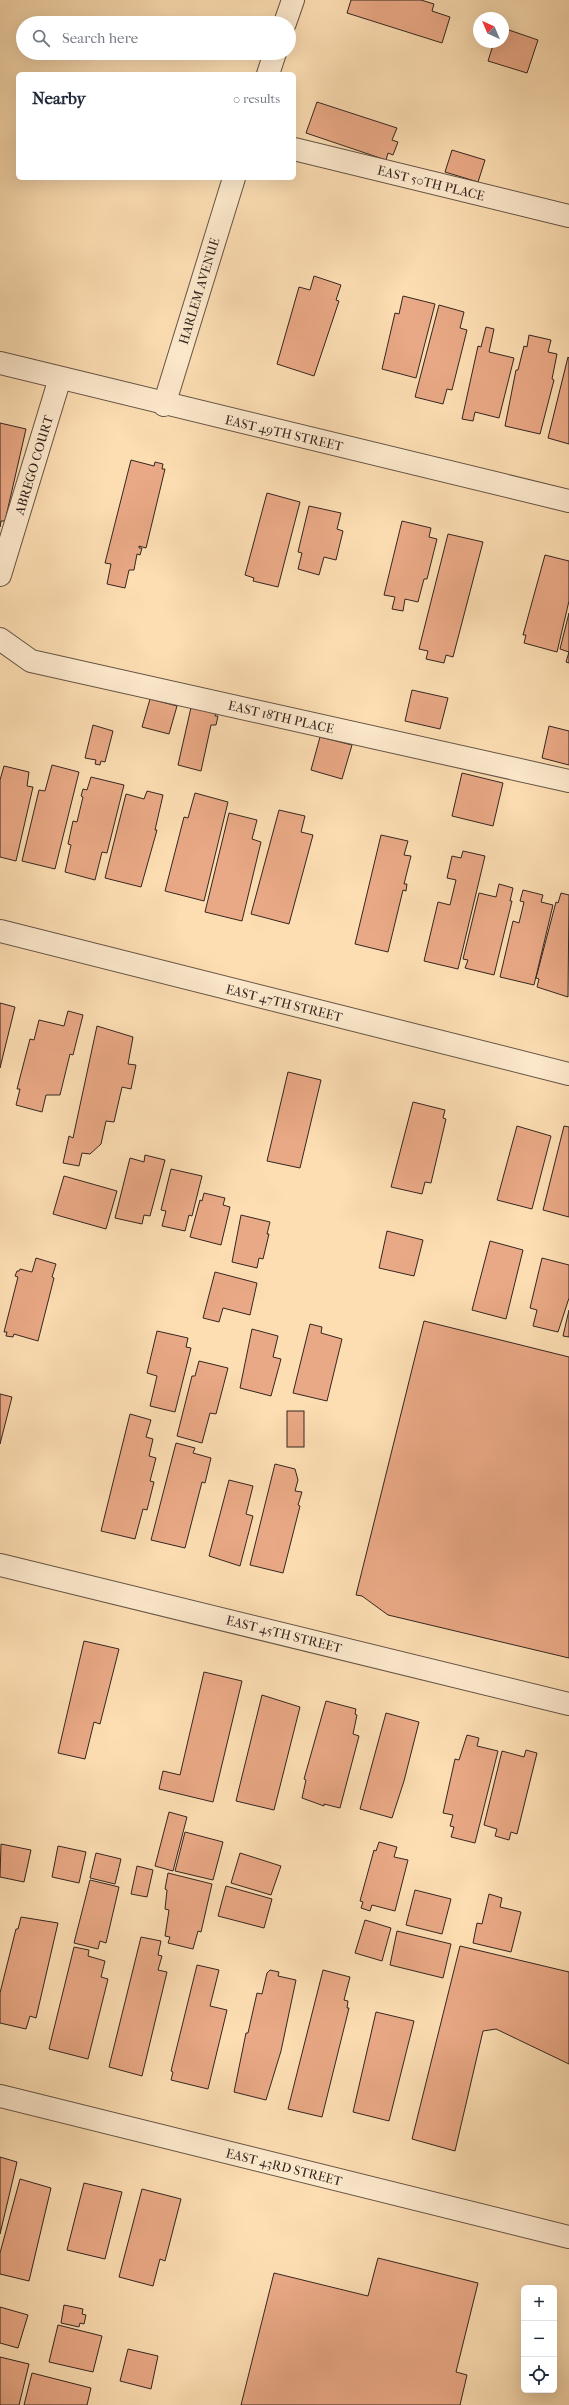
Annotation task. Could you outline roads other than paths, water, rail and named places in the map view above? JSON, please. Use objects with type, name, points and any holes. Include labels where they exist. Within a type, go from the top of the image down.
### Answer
[{"type":"street","points":[[287,16],[293,0]]},
{"type":"street","points":[[269,72],[273,60]]},
{"type":"street","name":"EAST 50TH PLACE","points":[[296,149],[569,216]]},
{"type":"street","name":"HARLEM AVENUE","points":[[164,404],[233,180]]},
{"type":"street","name":"EAST 49TH STREET","points":[[0,363],[569,501]]},
{"type":"street","name":"ABREGO COURT","points":[[0,575],[60,378]]},
{"type":"street","name":"EAST 18TH PLACE","points":[[0,639],[30,661],[569,781]]},
{"type":"street","name":"EAST 47TH STREET","points":[[0,931],[569,1074]]},
{"type":"street","name":"EAST 45TH STREET","points":[[0,1565],[569,1704]]},
{"type":"street","name":"EAST 43RD STREET","points":[[0,2096],[569,2237]]}]
